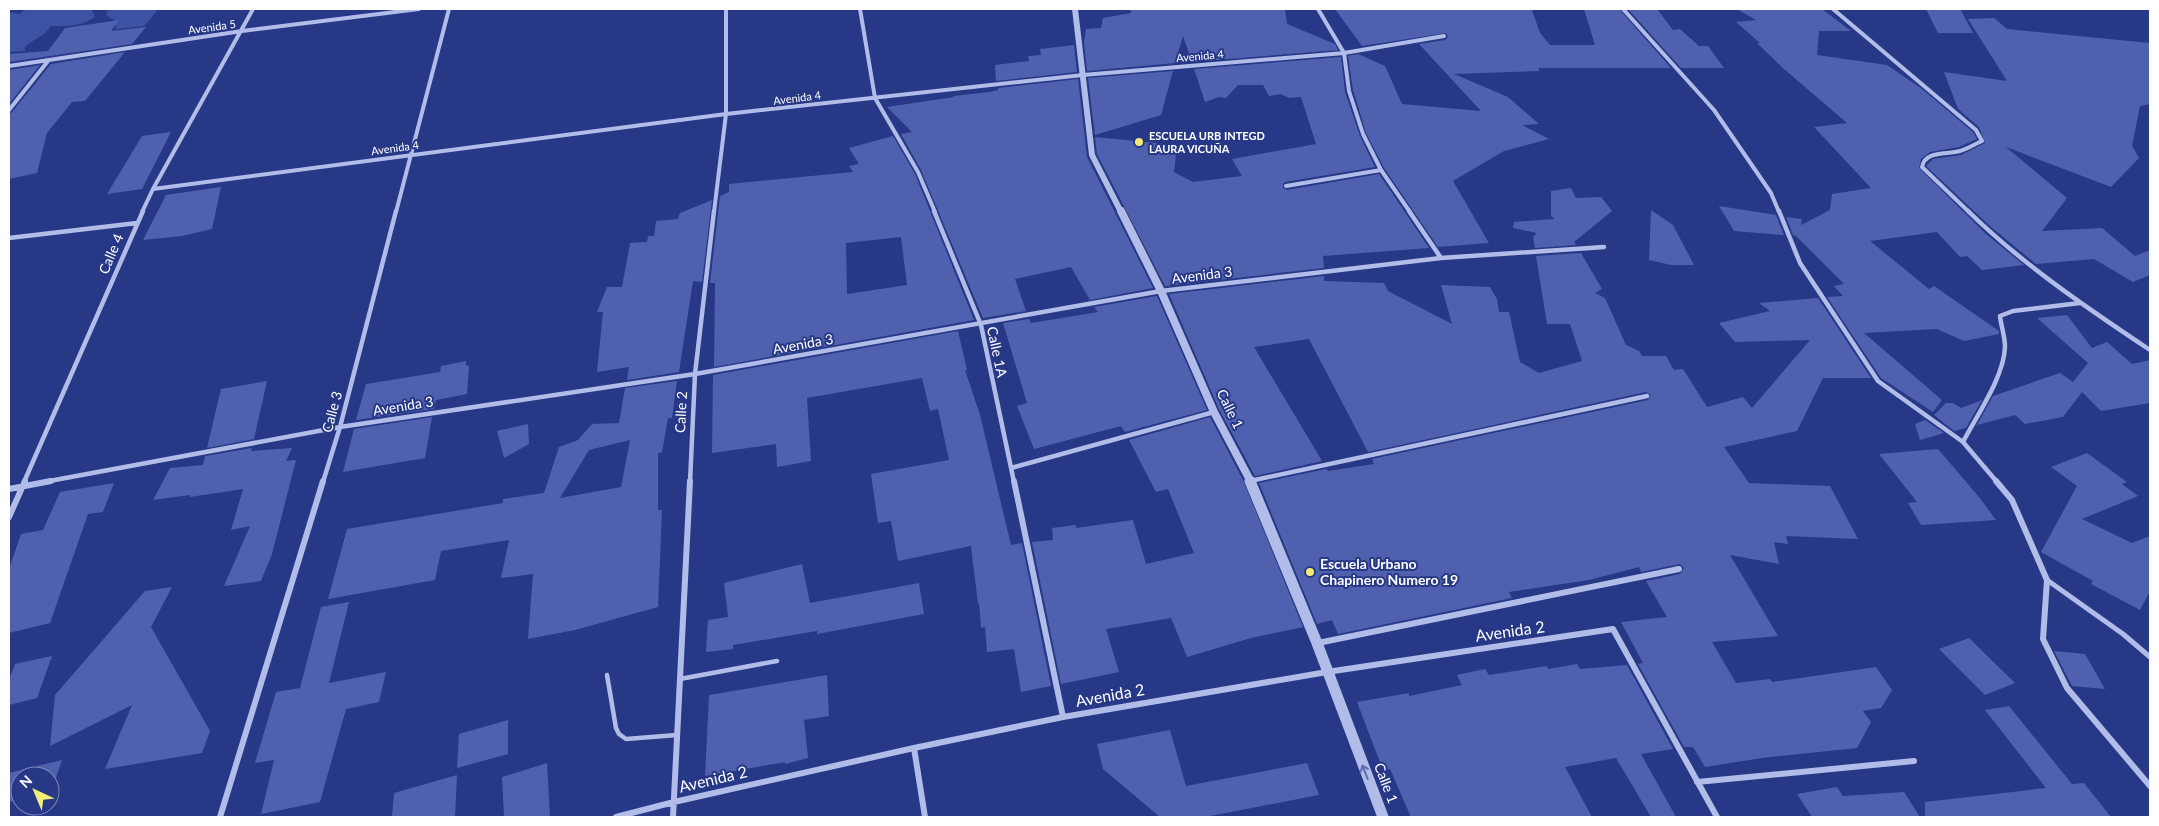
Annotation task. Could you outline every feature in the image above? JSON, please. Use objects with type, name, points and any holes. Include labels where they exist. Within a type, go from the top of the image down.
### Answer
[{"type":"street","name":"Calle 4","points":[[9,517],[153,189],[242,31],[252,9]]},
{"type":"street","name":"Avenida 5","points":[[9,66],[242,31],[418,9]]},
{"type":"street","name":"Calle 3","points":[[220,817],[340,427],[449,9]]},
{"type":"street","name":"Calle 2","points":[[673,817],[694,374],[726,114],[726,9]]},
{"type":"street","name":"Calle 1A","points":[[860,9],[875,98],[918,172],[980,325],[1063,717]]},
{"type":"street","name":"Calle 1","points":[[1075,9],[1092,155],[1161,291],[1214,412],[1250,481],[1317,643],[1383,817]]},
{"type":"street","points":[[1318,9],[1344,53],[1349,91],[1363,134],[1381,170],[1441,258]]},
{"type":"street","points":[[1623,9],[1714,110],[1771,193],[1800,263],[1878,380],[1963,442],[2012,500],[2048,580],[2043,639],[2067,688],[2150,786]]},
{"type":"street","points":[[1833,9],[1976,130],[1982,141],[1960,151],[1931,155],[1922,162],[1922,167],[1991,234],[2080,304],[2150,350]]},
{"type":"street","name":"Avenida 4","points":[[153,189],[726,114],[1083,75],[1344,53],[1444,36]]},
{"type":"street","points":[[9,110],[48,60]]},
{"type":"street","points":[[1286,186],[1381,170]]},
{"type":"street","points":[[9,238],[137,223]]},
{"type":"street","name":"Avenida 3","points":[[9,489],[340,427],[694,374],[980,325],[1161,291],[1441,258],[1604,248]]},
{"type":"street","points":[[1963,442],[2003,361],[2006,346],[2000,329],[2000,316],[2014,311],[2080,304]]},
{"type":"street","points":[[1250,481],[1647,396]]},
{"type":"street","points":[[1010,468],[1214,412]]},
{"type":"street","points":[[1317,643],[1679,569]]},
{"type":"street","points":[[2048,580],[2123,634],[2150,657]]},
{"type":"street","name":"Avenida 2","points":[[616,817],[674,802],[914,748],[1063,717],[1327,672],[1613,629],[1697,782]]},
{"type":"street","points":[[914,748],[925,817]]},
{"type":"street","points":[[1717,817],[1697,782],[1914,761]]},
{"type":"lane","points":[[680,679],[777,661]]},
{"type":"lane","points":[[607,675],[616,728],[619,734],[626,739],[677,735]]},
{"type":"shaded area","points":[[25,9],[97,9],[92,10],[95,17],[90,20],[74,25],[51,26],[46,32],[25,47],[25,51],[9,52],[9,12],[20,14]]},
{"type":"shaded area","points":[[108,9],[156,9],[156,12],[144,26],[116,29],[115,21],[106,15]]},
{"type":"building","points":[[1130,9],[1285,9],[1287,24],[1335,44],[1338,50],[1192,62],[1183,36],[1175,63],[1087,71],[1084,42],[1086,29],[1101,28],[1103,18],[1131,13]]},
{"type":"building","points":[[1335,9],[1532,10],[1540,33],[1550,45],[1595,45],[1584,9],[1619,9],[1671,68],[1539,68],[1539,71],[1454,74],[1508,97],[1539,124],[1522,125],[1549,139],[1504,151],[1453,181],[1489,243],[1438,247],[1384,168],[1366,133],[1353,90],[1348,56],[1358,54],[1385,66],[1402,104],[1481,111],[1419,44],[1445,40],[1448,37],[1446,33],[1362,46]]},
{"type":"building","points":[[1628,9],[1657,9],[1673,30],[1680,29],[1699,46],[1708,46],[1724,68],[1681,68]]},
{"type":"building","points":[[1737,9],[1822,9],[1851,31],[1819,31],[1817,55],[1887,65],[1922,89],[1973,132],[1977,139],[1959,147],[1930,152],[1921,159],[1919,168],[1986,234],[2024,265],[1982,270],[1967,256],[1960,257],[1937,232],[1870,241],[1929,289],[1934,286],[1999,331],[1999,334],[1964,341],[1937,329],[1864,333],[1942,400],[1933,412],[1881,378],[1827,297],[1843,296],[1834,286],[1844,284],[1793,235],[1786,217],[1802,219],[1801,225],[1830,210],[1832,194],[1871,188],[1814,127],[1847,123],[1784,69],[1757,43],[1760,43],[1736,22],[1756,20]]},
{"type":"building","points":[[1926,9],[1960,9],[1973,33],[1938,33]]},
{"type":"building","points":[[1994,18],[2007,29],[2150,43],[2150,104],[2140,106],[2132,146],[2139,158],[2111,187],[2006,147],[2067,198],[2042,231],[2102,228],[2135,256],[2150,250],[2150,275],[2133,282],[2094,259],[2036,264],[1991,227],[1926,166],[1933,159],[1961,155],[1985,143],[1979,127],[1958,109],[1944,72],[2007,81],[1968,19]]},
{"type":"building","points":[[119,20],[111,31],[146,27],[132,44],[9,62],[9,54],[48,51],[65,28]]},
{"type":"building","points":[[1074,45],[1077,72],[996,81],[995,65],[1029,61],[1028,56],[1041,55],[1040,49]]},
{"type":"building","points":[[125,52],[85,101],[72,102],[47,133],[37,173],[9,179],[9,114],[51,64]]},
{"type":"building","points":[[1341,57],[1345,92],[1360,136],[1375,167],[1285,182],[1283,188],[1287,190],[1379,174],[1429,248],[1323,256],[1324,268],[1165,286],[1097,154],[1095,137],[1177,145],[1174,172],[1193,182],[1242,176],[1232,159],[1316,144],[1301,97],[1289,98],[1281,94],[1269,96],[1263,85],[1238,85],[1226,98],[1219,97],[1205,102],[1194,69]]},
{"type":"building","points":[[40,65],[9,104],[9,70]]},
{"type":"building","points":[[1173,71],[1161,115],[1095,135],[1088,78]]},
{"type":"building","points":[[1078,79],[1087,157],[1153,288],[1090,300],[1071,267],[1015,279],[1026,311],[983,318],[921,170],[901,134],[912,132],[887,107],[990,92],[998,90],[998,88]]},
{"type":"building","points":[[171,132],[142,189],[107,194],[142,136]]},
{"type":"building","points":[[893,136],[915,174],[974,320],[714,367],[715,283],[710,283],[720,196],[729,192],[729,184],[853,172],[849,166],[859,164],[849,148]],"holes":[[[901,237],[907,285],[847,294],[846,243]]]},
{"type":"building","points":[[221,187],[212,229],[182,236],[143,240],[166,195]]},
{"type":"building","points":[[1571,188],[1576,198],[1601,197],[1612,211],[1574,242],[1576,245],[1535,248],[1533,237],[1537,233],[1513,228],[1514,222],[1555,219],[1551,216],[1551,191]]},
{"type":"building","points":[[712,200],[702,282],[693,281],[679,372],[627,380],[629,367],[597,372],[603,312],[597,312],[607,287],[622,287],[630,243],[647,242],[648,236],[654,236],[656,221],[678,219],[680,213]]},
{"type":"building","points":[[1719,206],[1776,215],[1784,235],[1734,231]]},
{"type":"building","points":[[1651,210],[1673,225],[1694,265],[1671,265],[1649,260]]},
{"type":"building","points":[[1581,253],[1602,289],[1595,293],[1605,298],[1626,345],[1639,351],[1642,356],[1666,356],[1674,370],[1683,369],[1707,407],[1743,397],[1752,408],[1810,340],[1735,342],[1719,323],[1770,311],[1759,303],[1818,298],[1871,378],[1823,378],[1797,431],[1724,447],[1749,483],[1830,486],[1858,539],[1786,536],[1788,544],[1774,542],[1779,564],[1730,555],[1778,636],[1712,642],[1736,683],[1770,679],[1772,682],[1876,667],[1892,690],[1881,708],[1863,711],[1871,722],[1857,748],[1762,758],[1705,767],[1693,747],[1684,747],[1638,664],[1643,663],[1621,622],[1667,617],[1646,581],[1680,574],[1684,568],[1680,564],[1641,572],[1639,567],[1589,580],[1509,592],[1512,598],[1338,634],[1332,620],[1317,624],[1259,483],[1326,469],[1328,471],[1374,464],[1372,459],[1648,400],[1651,395],[1646,392],[1368,452],[1309,339],[1254,347],[1322,461],[1255,476],[1219,409],[1169,294],[1324,276],[1324,281],[1384,283],[1388,291],[1452,324],[1441,285],[1490,287],[1497,299],[1499,312],[1509,312],[1520,362],[1539,373],[1582,361],[1570,324],[1547,324],[1536,256]]},
{"type":"building","points":[[1157,296],[1207,410],[1125,432],[1121,426],[1034,449],[1017,406],[1027,403],[1003,323],[1029,319],[1031,323],[1098,312],[1094,307]]},
{"type":"building","points":[[2067,315],[2092,348],[2107,342],[2132,364],[2150,360],[2150,403],[2101,411],[2082,392],[2063,417],[2025,424],[2015,415],[1977,425],[1993,396],[2060,373],[2073,382],[2088,363],[2037,318]]},
{"type":"building","points":[[958,331],[967,370],[965,370],[980,415],[1011,545],[1022,543],[1051,686],[1021,692],[1014,649],[987,652],[985,627],[981,628],[971,546],[898,561],[891,521],[878,523],[871,474],[949,460],[938,409],[930,411],[922,378],[807,398],[811,461],[777,467],[776,444],[712,453],[713,375]]},
{"type":"building","points":[[466,361],[466,365],[469,366],[467,394],[436,400],[434,409],[356,420],[366,384],[440,372],[441,366]]},
{"type":"building","points":[[267,381],[254,439],[207,448],[221,389]]},
{"type":"building","points":[[677,381],[672,418],[668,418],[662,452],[658,453],[658,510],[662,510],[658,607],[575,630],[528,639],[533,574],[501,578],[509,540],[441,551],[435,580],[328,599],[347,529],[503,503],[503,499],[544,493],[559,447],[578,440],[592,424],[619,423],[625,388]],"holes":[[[630,440],[621,487],[560,498],[589,450]]]},
{"type":"building","points":[[1982,400],[1966,428],[1954,431],[1934,415],[1946,403],[1953,403],[1961,408]]},
{"type":"building","points":[[432,417],[425,458],[343,472],[354,429]]},
{"type":"building","points":[[1210,417],[1243,480],[1303,627],[1251,638],[1187,657],[1171,618],[1106,629],[1119,672],[1061,684],[1032,542],[1053,540],[1052,528],[1076,525],[1076,528],[1133,520],[1146,564],[1194,553],[1168,489],[1156,492],[1129,440]]},
{"type":"building","points":[[1925,420],[1944,433],[1920,440],[1915,424]]},
{"type":"building","points":[[528,424],[529,444],[504,458],[497,431]]},
{"type":"building","points":[[252,448],[251,451],[292,448],[286,461],[296,460],[272,554],[261,581],[224,586],[250,526],[231,530],[243,489],[190,497],[190,495],[153,500],[170,468],[203,465],[205,456]]},
{"type":"building","points":[[1938,449],[1996,520],[1921,525],[1908,503],[1917,502],[1879,454]]},
{"type":"building","points":[[2087,453],[2127,482],[2122,484],[2138,496],[2082,519],[2132,543],[2150,536],[2150,591],[2140,610],[2091,584],[2093,581],[2041,552],[2077,486],[2051,467]]},
{"type":"building","points":[[114,483],[103,512],[88,514],[50,623],[9,633],[9,569],[21,534],[43,530],[60,492]]},
{"type":"building","points":[[802,564],[810,603],[919,583],[924,614],[817,634],[817,631],[733,645],[733,649],[706,652],[708,620],[728,617],[724,583]]},
{"type":"building","points":[[172,587],[151,627],[210,731],[202,753],[105,769],[132,705],[50,746],[55,695],[145,591]]},
{"type":"building","points":[[349,602],[329,683],[386,672],[379,702],[346,709],[320,802],[261,814],[274,760],[255,763],[276,692],[300,688],[321,607]]},
{"type":"building","points":[[1969,638],[2015,683],[1985,695],[1939,649]]},
{"type":"building","points":[[2054,651],[2085,654],[2105,689],[2072,686]]},
{"type":"building","points":[[52,656],[37,698],[9,705],[9,680],[15,664]]},
{"type":"building","points":[[1577,664],[1580,669],[1627,665],[1673,749],[1641,754],[1676,817],[1651,817],[1616,758],[1565,767],[1592,817],[1411,817],[1390,769],[1383,770],[1357,702],[1409,693],[1409,696],[1462,685],[1457,675],[1485,669],[1489,675],[1547,666],[1548,669]]},
{"type":"building","points":[[827,675],[829,716],[804,720],[808,758],[785,764],[785,762],[705,776],[709,695]]},
{"type":"building","points":[[2009,706],[2072,784],[2084,783],[2111,817],[1925,817],[1925,802],[2046,788],[1985,710]]},
{"type":"building","points":[[508,720],[508,754],[457,768],[459,734]]},
{"type":"building","points":[[1170,730],[1186,786],[1307,763],[1319,795],[1205,817],[1160,817],[1103,769],[1097,744]]},
{"type":"building","points":[[62,760],[60,766],[38,766]]},
{"type":"building","points":[[547,763],[550,817],[504,817],[502,777]]},
{"type":"building","points":[[9,773],[10,773],[9,802]]},
{"type":"building","points":[[457,775],[455,817],[392,817],[394,793]]},
{"type":"building","points":[[1837,787],[1843,796],[1904,792],[1920,817],[1812,817],[1797,794]]},
{"type":"place","name":"ESCUELA URB INTEGD LAURA VICUÑA","points":[[1139,142]]},
{"type":"place","name":"Escuela Urbano Chapinero Numero 19","points":[[1310,572]]}]
